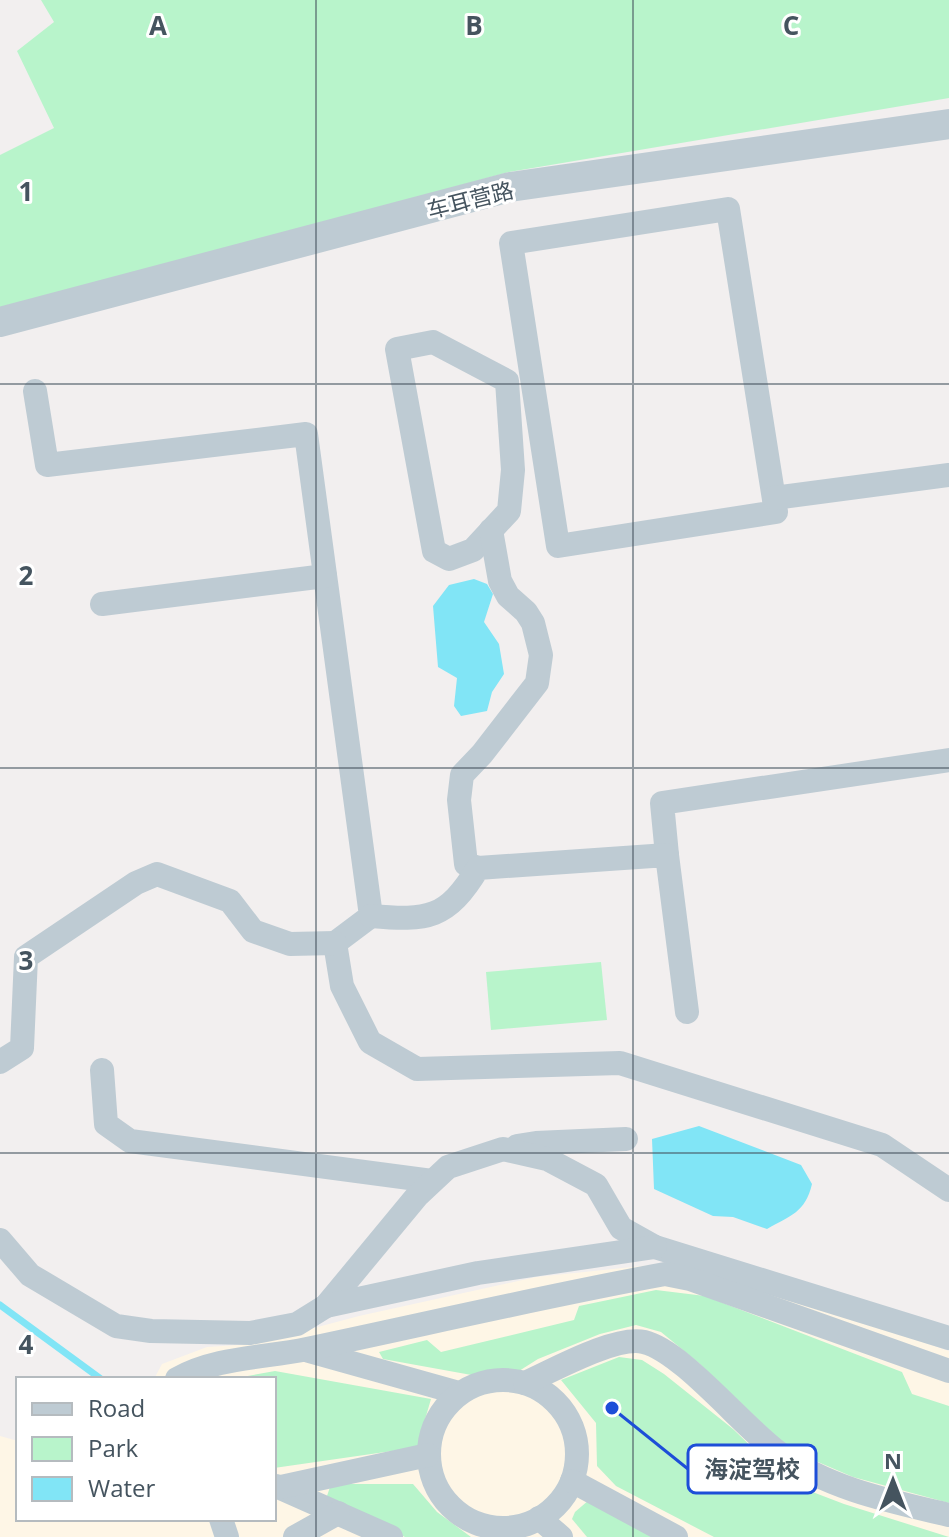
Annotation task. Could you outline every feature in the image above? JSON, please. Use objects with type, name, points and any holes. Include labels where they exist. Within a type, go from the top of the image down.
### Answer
[{"type":"street","name":"车耳营路","points":[[0,322],[510,187],[949,124]]},
{"type":"street","points":[[728,209],[774,498],[776,512],[558,546],[511,243],[728,209]]},
{"type":"street","points":[[433,342],[507,381],[513,470],[509,511],[491,530],[473,550],[449,559],[434,551],[397,349],[433,342]]},
{"type":"street","points":[[35,391],[47,465],[306,434],[371,916]]},
{"type":"street","points":[[774,498],[949,475]]},
{"type":"street","points":[[491,530],[500,581],[508,596],[533,623],[541,655],[537,683],[462,775],[459,800],[466,864],[478,868],[667,855]]},
{"type":"street","points":[[102,604],[325,576]]},
{"type":"street","points":[[687,1012],[662,803],[949,760]]},
{"type":"street","points":[[0,1062],[22,1048],[26,957],[136,883],[157,874],[230,901],[253,931],[290,944],[335,943],[371,916],[399,919],[439,913],[465,889],[478,868]]},
{"type":"street","points":[[335,943],[342,986],[370,1042],[417,1069],[620,1063],[882,1145],[949,1190]]},
{"type":"street","points":[[102,1070],[106,1124],[130,1141],[432,1181]]},
{"type":"street","points":[[0,1240],[30,1275],[116,1326],[151,1331],[250,1333],[297,1324],[326,1306],[417,1196],[448,1167],[503,1149],[536,1143],[626,1139]]},
{"type":"street","points":[[503,1149],[547,1159],[596,1185],[621,1228],[655,1247],[949,1338]]},
{"type":"street","points":[[326,1306],[478,1273],[655,1247]]},
{"type":"street","points":[[181,1377],[221,1363],[303,1350],[665,1274],[690,1279],[949,1371]]},
{"type":"street","points":[[525,1383],[619,1342],[643,1342],[664,1351],[759,1437],[807,1470],[866,1496],[949,1515]]},
{"type":"street","points":[[303,1350],[459,1393]]},
{"type":"street","points":[[502,1380],[525,1383],[545,1393],[562,1409],[573,1431],[577,1456],[572,1481],[558,1503],[539,1518],[515,1527],[489,1527],[465,1518],[446,1501],[433,1480],[428,1455],[432,1430],[443,1410],[459,1393],[480,1383],[502,1380]]},
{"type":"street","points":[[277,1486],[428,1455]]},
{"type":"street","points":[[572,1481],[676,1537]]},
{"type":"street","points":[[277,1486],[391,1537]]},
{"type":"street","points":[[295,1537],[338,1513]]},
{"type":"street","points":[[539,1518],[561,1537]]},
{"type":"shaded area","points":[[671,1263],[817,1305],[949,1351],[949,1537],[0,1537],[0,1436],[16,1440],[16,1521],[276,1521],[276,1377],[155,1377],[162,1364],[207,1347],[254,1344],[359,1316],[536,1277]]},
{"type":"green space","points":[[41,0],[949,0],[949,98],[509,172],[0,311],[0,155],[54,128],[17,51],[54,22]]},
{"type":"green space","points":[[601,962],[607,1020],[491,1030],[486,972]]},
{"type":"green space","points":[[656,1290],[705,1296],[902,1372],[912,1394],[949,1406],[949,1503],[853,1477],[790,1450],[700,1364],[661,1332],[636,1325],[600,1334],[538,1359],[519,1371],[501,1370],[477,1376],[383,1359],[379,1352],[427,1340],[441,1352],[574,1320],[579,1306]]},
{"type":"green space","points":[[619,1357],[642,1360],[664,1374],[733,1429],[789,1483],[949,1537],[714,1537],[616,1486],[597,1466],[596,1423],[561,1380]]},
{"type":"green space","points":[[275,1371],[431,1399],[419,1440],[420,1447],[276,1468],[276,1377],[242,1377]]},
{"type":"green space","points":[[413,1484],[437,1512],[471,1537],[405,1537],[326,1499],[330,1487]]},
{"type":"green space","points":[[589,1500],[659,1537],[587,1537],[572,1519],[575,1512]]},
{"type":"water","points":[[474,579],[487,584],[493,594],[484,622],[499,644],[504,674],[492,692],[487,711],[461,716],[454,706],[457,678],[438,667],[433,606],[449,585]]},
{"type":"water","points":[[699,1126],[801,1165],[812,1184],[801,1207],[767,1229],[733,1217],[713,1216],[654,1189],[652,1139]]},
{"type":"waterway","points":[[0,1305],[98,1377]]},
{"type":"place","name":"海淀驾校","points":[[612,1408]]}]
